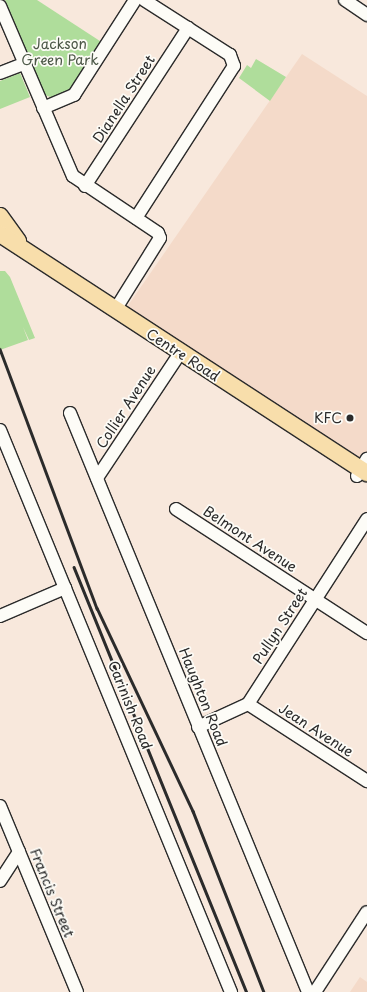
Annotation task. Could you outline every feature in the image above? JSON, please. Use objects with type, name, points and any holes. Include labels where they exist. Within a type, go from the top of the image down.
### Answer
[{"type":"main road","points":[[0,216],[27,252]]},
{"type":"main road","name":"Centre Road","points":[[0,234],[115,310],[178,356]]},
{"type":"main road","name":"Centre Road","points":[[0,245],[364,472]]},
{"type":"street","points":[[42,108],[74,95],[135,0]]},
{"type":"street","points":[[136,218],[234,66],[230,55],[144,0]]},
{"type":"street","points":[[344,0],[367,14]]},
{"type":"street","points":[[0,6],[42,108],[73,176],[85,186],[158,233],[159,243],[115,310]]},
{"type":"street","name":"Dianella Street","points":[[85,186],[188,28]]},
{"type":"street","points":[[0,73],[24,64]]},
{"type":"street","name":"Collier Avenue","points":[[97,478],[178,356]]},
{"type":"street","name":"Haughton Road","points":[[70,413],[308,992]]},
{"type":"street","name":"Carinish Road","points":[[0,430],[230,992]]},
{"type":"street","name":"Belmont Avenue","points":[[176,509],[367,633]]},
{"type":"street","name":"Pullyn Street","points":[[248,704],[367,519]]},
{"type":"street","points":[[0,616],[65,588]]},
{"type":"street","points":[[198,727],[248,704]]},
{"type":"street","name":"Jean Avenue","points":[[248,704],[367,781]]},
{"type":"street","name":"Francis Street","points":[[0,806],[77,992]]},
{"type":"street","points":[[0,881],[19,852]]},
{"type":"street","points":[[315,992],[367,912]]},
{"type":"shaded area","points":[[302,54],[367,96],[367,463],[127,307]]},
{"type":"shaded area","points":[[360,977],[367,982],[367,992],[350,992]]},
{"type":"green space","name":"Jackson Green Park","points":[[5,0],[37,0],[103,43],[73,89],[53,98],[45,95]]},
{"type":"green space","points":[[256,59],[286,77],[270,101],[239,78],[247,65],[251,68]]},
{"type":"green space","points":[[20,73],[30,97],[0,109],[0,81]]},
{"type":"green space","points":[[0,271],[5,271],[10,277],[35,338],[29,340],[23,327],[28,340],[0,350]]},
{"type":"railway","points":[[0,349],[97,608],[193,811],[264,992]]},
{"type":"railway","points":[[74,567],[247,992]]},
{"type":"place","name":"KFC","points":[[350,418]]}]
